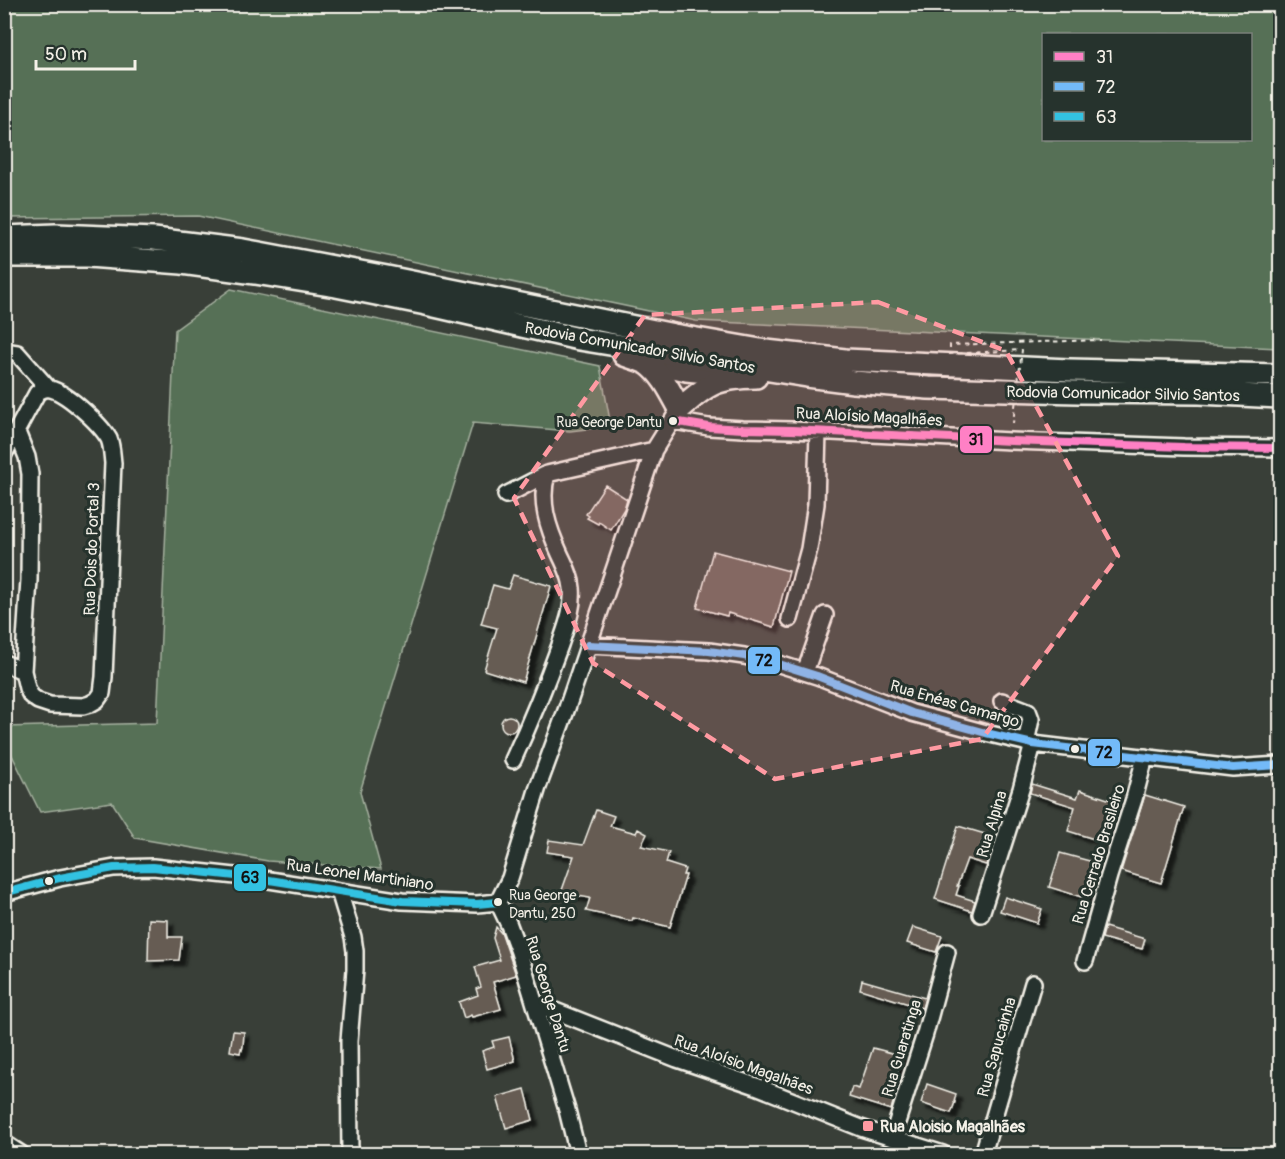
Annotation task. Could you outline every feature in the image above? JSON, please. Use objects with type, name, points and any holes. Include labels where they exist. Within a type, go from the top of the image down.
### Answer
[{"type":"highway","name":"Rodovia Comunicador Silvio Santos","points":[[4,237],[56,235],[143,239],[243,250],[766,351],[957,366],[1281,375]]},
{"type":"highway","name":"Rodovia Comunicador Silvio Santos","points":[[4,256],[88,256],[182,263],[244,271],[415,302],[579,339],[807,376],[928,388],[1199,393],[1281,397]]},
{"type":"highway","points":[[579,339],[646,363],[657,372],[668,387],[676,415]]},
{"type":"highway","points":[[676,415],[697,393],[711,384],[734,377],[807,376]]},
{"type":"street","points":[[4,351],[17,353],[48,388]]},
{"type":"street","points":[[646,363],[686,373],[734,377]]},
{"type":"street","points":[[4,454],[37,393],[48,388]]},
{"type":"street","name":"Rua Dois do Portal 3","points":[[23,671],[31,696],[50,705],[83,706],[97,700],[102,693],[112,449],[102,429],[62,394],[48,388]]},
{"type":"street","points":[[498,902],[510,878],[538,787],[654,450],[676,415]]},
{"type":"street","name":"Rua Aloísio Magalhães","points":[[676,415],[710,427],[1011,441],[1281,448]]},
{"type":"street","points":[[790,619],[809,549],[816,504],[818,431]]},
{"type":"street","points":[[4,663],[23,671],[29,580],[30,474],[27,456],[16,432]]},
{"type":"street","points":[[506,495],[547,474],[654,450]]},
{"type":"street","points":[[513,760],[555,659],[572,605],[570,574],[545,514],[544,489],[547,474]]},
{"type":"street","points":[[805,672],[825,615]]},
{"type":"street","name":"Rua Enéas Camargo","points":[[588,645],[709,651],[744,656],[805,672],[912,713],[1029,743],[1233,768],[1281,765]]},
{"type":"street","name":"Rua Alpina","points":[[981,914],[1021,789],[1029,743],[1031,719],[1028,711],[1002,701]]},
{"type":"street","name":"Rua Cerrado Brasileiro","points":[[1085,961],[1146,758]]},
{"type":"street","name":"Rua Leonel Martiniano","points":[[4,893],[60,878],[114,868],[153,867],[263,879],[402,900],[477,904],[498,902]]},
{"type":"street","points":[[339,891],[355,951],[349,1041],[350,1155]]},
{"type":"street","name":"Rua George Dantu","points":[[498,902],[519,952],[567,1110],[578,1155]]},
{"type":"street","name":"Rua Guaratinga","points":[[892,1138],[925,1034],[945,960]]},
{"type":"street","name":"Rua Sapucainha","points":[[983,1155],[1033,983]]},
{"type":"street","name":"Rua Aloísio Magalhães","points":[[535,1003],[861,1128],[943,1155]]},
{"type":"street","points":[[4,1143],[21,1155]]},
{"type":"path","points":[[1013,423],[1022,350],[949,354],[950,345],[1101,340]]},
{"type":"highlighted area","points":[[878,302],[1006,351],[1118,556],[982,739],[775,779],[593,663],[514,498],[645,315]]},
{"type":"green space","points":[[4,5],[1280,5],[1280,348],[696,321],[198,216],[5,218]]},
{"type":"green space","points":[[231,289],[600,366],[611,426],[570,431],[473,423],[360,792],[381,869],[268,861],[135,838],[112,802],[40,812],[5,741],[5,727],[157,723],[175,330]]},
{"type":"building","points":[[605,485],[627,499],[624,509],[611,530],[587,518],[589,516],[586,514]]},
{"type":"building","points":[[713,551],[789,571],[774,627],[728,613],[727,616],[697,608]]},
{"type":"building","points":[[513,575],[551,586],[523,682],[484,670],[497,628],[481,624],[493,585],[508,589]]},
{"type":"building","points":[[509,716],[517,724],[509,732],[501,724]]},
{"type":"building","points":[[1032,784],[1077,798],[1080,790],[1117,802],[1104,842],[1068,831],[1075,807],[1030,793]]},
{"type":"building","points":[[1145,795],[1184,807],[1161,883],[1121,871]]},
{"type":"building","points":[[596,810],[614,816],[610,826],[636,833],[638,829],[647,834],[641,846],[669,852],[666,863],[685,869],[683,875],[686,875],[670,927],[633,918],[632,921],[586,911],[590,898],[561,893],[574,856],[547,852],[549,840],[583,845]]},
{"type":"building","points":[[958,826],[995,837],[986,865],[967,859],[957,886],[959,886],[956,895],[975,901],[972,911],[935,899]]},
{"type":"building","points":[[1060,853],[1097,863],[1085,898],[1049,887]]},
{"type":"building","points":[[1005,897],[1042,909],[1037,923],[1000,911]]},
{"type":"building","points":[[149,919],[168,920],[168,937],[182,937],[179,960],[148,961]]},
{"type":"building","points":[[496,927],[502,934],[516,975],[493,982],[501,1009],[464,1018],[459,1002],[478,995],[476,989],[481,987],[475,967],[500,960],[493,938]]},
{"type":"building","points":[[913,927],[942,936],[936,952],[907,943]]},
{"type":"building","points":[[1105,927],[1145,939],[1142,949],[1102,938]]},
{"type":"building","points":[[862,980],[925,998],[922,1008],[860,989]]},
{"type":"building","points":[[233,1031],[244,1032],[240,1053],[230,1051]]},
{"type":"building","points":[[509,1037],[515,1061],[487,1069],[482,1051],[494,1047],[492,1041]]},
{"type":"building","points":[[873,1048],[903,1056],[887,1097],[894,1099],[891,1110],[849,1097],[852,1087],[859,1089]]},
{"type":"building","points":[[927,1084],[956,1094],[951,1113],[921,1103]]},
{"type":"building","points":[[525,1089],[533,1120],[506,1128],[497,1097]]},
{"type":"transit line","name":"31","points":[[673,421],[709,427],[1011,441],[1280,448]]},
{"type":"transit line","name":"72","points":[[588,645],[709,651],[744,656],[817,676],[912,713],[1033,744],[1233,768],[1280,765]]},
{"type":"transit line","name":"63","points":[[4,893],[60,878],[114,868],[153,867],[263,879],[402,901],[477,904],[498,902]]},
{"type":"place","name":"Rua George Dantu","points":[[673,421]]},
{"type":"place","name":"Rua George Dantu, 250","points":[[498,902]]},
{"type":"place","name":"Rua Aloisio Magalhães","points":[[868,1126]]}]
